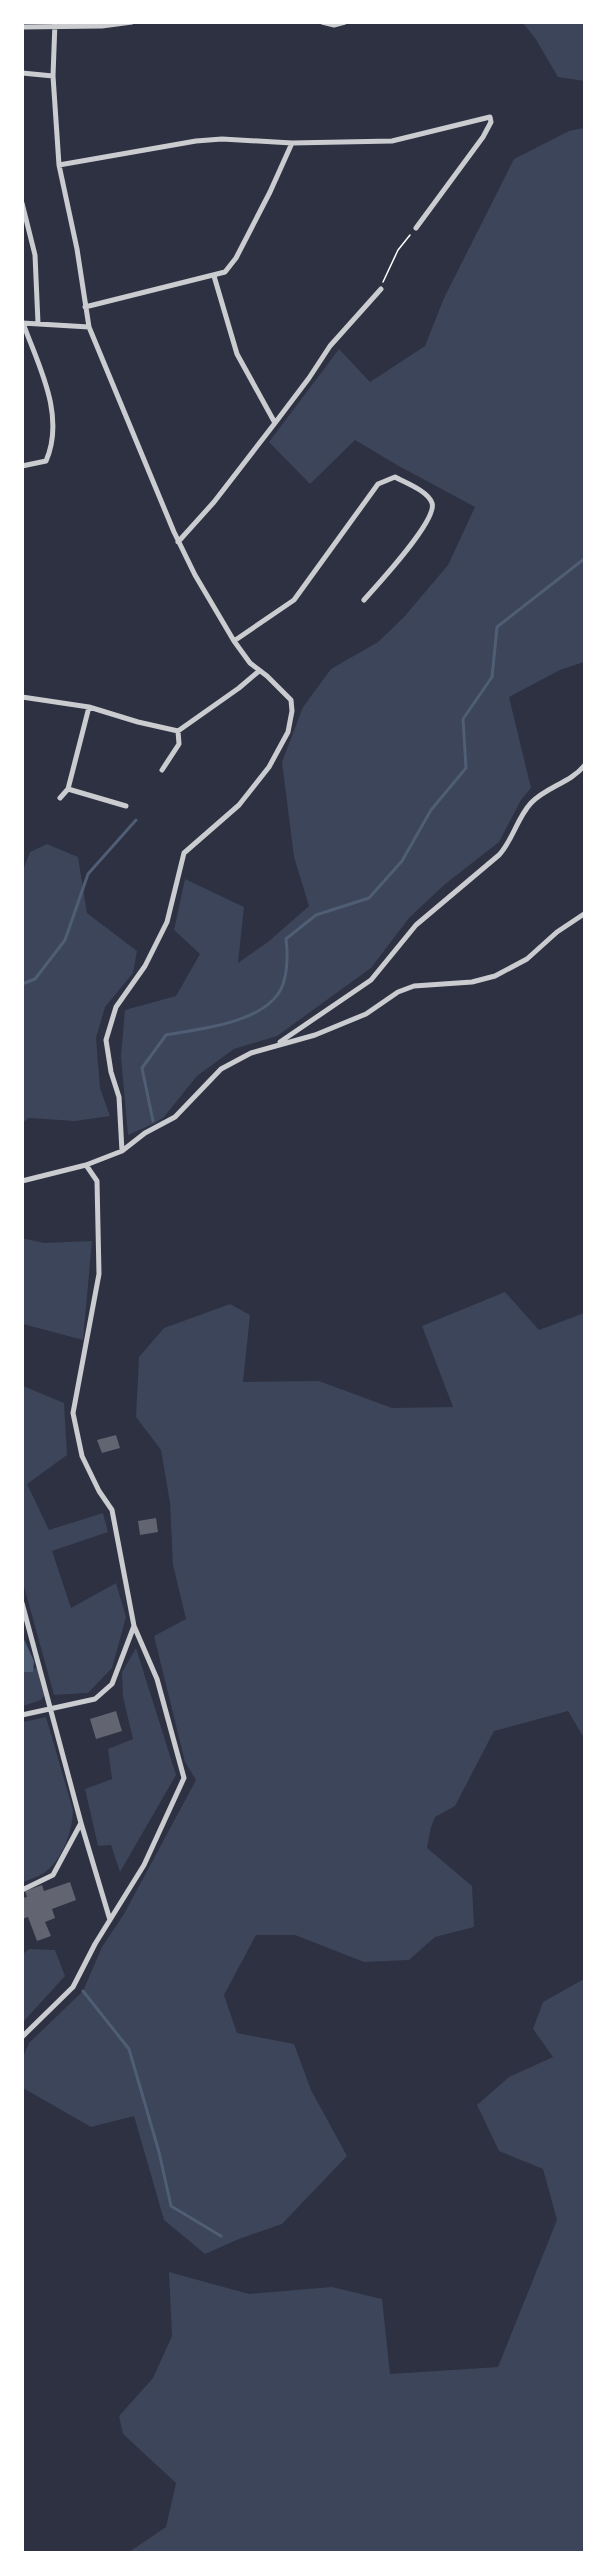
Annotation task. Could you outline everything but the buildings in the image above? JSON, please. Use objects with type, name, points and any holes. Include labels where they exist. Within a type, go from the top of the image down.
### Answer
[{"type":"street","points":[[22,27],[132,22]]},
{"type":"street","points":[[322,22],[334,25],[345,22]]},
{"type":"street","points":[[55,25],[53,76],[59,165],[77,249],[89,327],[178,542],[234,640],[250,663],[291,700],[292,711],[288,732],[269,767],[239,805],[184,853],[167,922],[145,966],[116,1007],[106,1040],[111,1072],[119,1097],[122,1151]]},
{"type":"street","points":[[22,73],[53,76]]},
{"type":"street","points":[[59,165],[196,141],[222,139],[292,143],[392,141],[490,117],[483,137],[416,228]]},
{"type":"street","points":[[85,307],[225,272],[236,258],[292,143]]},
{"type":"street","points":[[22,203],[35,255],[38,322]]},
{"type":"street","points":[[214,276],[237,354],[275,423]]},
{"type":"street","points":[[178,542],[214,502],[309,378],[330,346],[381,289]]},
{"type":"street","points":[[22,466],[46,460],[51,449],[52,419],[44,374],[23,323],[38,322],[89,327]]},
{"type":"street","points":[[234,640],[294,600],[378,484],[395,477],[429,496],[433,505],[433,513],[416,538],[364,600]]},
{"type":"street","points":[[22,697],[89,707],[178,731],[239,688],[259,670]]},
{"type":"street","points":[[60,798],[68,789],[89,707]]},
{"type":"street","points":[[162,770],[178,744],[178,731]]},
{"type":"street","points":[[22,1181],[86,1165],[122,1151],[145,1133],[175,1117],[206,1084],[232,1061],[279,1043],[371,980],[416,926],[454,891],[490,864],[507,846],[530,804],[585,766]]},
{"type":"street","points":[[68,789],[126,806]]},
{"type":"street","points":[[279,1043],[302,1041],[336,1027],[366,1014],[398,992],[414,986],[472,982],[495,976],[518,965],[557,932],[585,914]]},
{"type":"street","points":[[22,2037],[73,1987],[144,1865],[184,1778],[157,1679],[134,1626],[112,1510],[99,1491],[82,1456],[73,1413],[99,1274],[97,1181],[86,1165]]},
{"type":"street","points":[[22,1603],[53,1710],[81,1823],[110,1920]]},
{"type":"street","points":[[22,1715],[95,1699],[112,1684],[134,1626]]},
{"type":"street","points":[[22,1890],[53,1875],[81,1823]]},
{"type":"path","points":[[381,289],[398,250],[416,228]]},
{"type":"shaded area","points":[[523,23],[584,23],[584,81],[558,77],[535,38]]},
{"type":"shaded area","points":[[584,128],[584,662],[560,670],[509,697],[531,788],[521,800],[499,842],[444,885],[409,918],[371,968],[277,1036],[234,1049],[197,1076],[164,1117],[128,1135],[121,1057],[125,1010],[176,996],[200,954],[174,930],[185,879],[244,907],[238,963],[269,941],[309,906],[294,857],[282,762],[303,707],[331,669],[378,642],[404,617],[448,565],[475,507],[355,440],[310,484],[269,442],[339,349],[370,382],[425,346],[444,298],[514,159],[569,131]]},
{"type":"shaded area","points":[[47,844],[78,857],[87,913],[137,951],[133,973],[105,1007],[96,1038],[100,1088],[110,1116],[75,1121],[29,1118],[23,1122],[23,870],[30,852]]},
{"type":"shaded area","points":[[22,1238],[44,1243],[92,1241],[83,1340],[23,1324]]},
{"type":"shaded area","points":[[505,1292],[539,1330],[584,1313],[584,1738],[568,1711],[494,1731],[455,1806],[435,1817],[427,1848],[472,1886],[474,1927],[435,1937],[409,1960],[364,1962],[295,1935],[256,1935],[224,1995],[237,2033],[294,2044],[311,2090],[347,2156],[282,2224],[205,2254],[164,2220],[134,2116],[91,2127],[23,2088],[23,2057],[29,2043],[83,1991],[102,1947],[124,1914],[196,1780],[185,1762],[154,1636],[186,1619],[173,1565],[170,1503],[161,1450],[136,1417],[139,1357],[164,1328],[230,1304],[250,1315],[243,1382],[319,1381],[392,1408],[453,1407],[422,1326]]},
{"type":"shaded area","points":[[23,1386],[64,1403],[67,1455],[27,1484],[49,1530],[103,1513],[108,1532],[52,1551],[71,1608],[116,1583],[126,1617],[112,1668],[88,1693],[54,1695],[23,1583]]},
{"type":"shaded area","points":[[22,1635],[34,1661],[33,1672],[23,1672]]},
{"type":"shaded area","points":[[136,1648],[176,1775],[120,1872],[111,1845],[98,1846],[85,1789],[112,1779],[108,1749],[133,1739],[123,1697],[122,1672]]},
{"type":"shaded area","points":[[37,1668],[44,1696],[41,1700],[23,1706],[22,1671]]},
{"type":"shaded area","points":[[46,1717],[73,1810],[72,1818],[69,1836],[56,1861],[44,1873],[23,1882],[23,1722]]},
{"type":"shaded area","points":[[29,1949],[55,1950],[65,1976],[23,2022],[23,1954]]},
{"type":"shaded area","points":[[584,1979],[584,2552],[129,2552],[166,2527],[176,2483],[123,2434],[119,2416],[153,2378],[172,2336],[169,2272],[249,2294],[332,2287],[382,2299],[390,2374],[498,2367],[557,2220],[543,2169],[499,2151],[477,2105],[509,2077],[553,2057],[533,2029],[543,2002]]},
{"type":"waterway","points":[[153,1121],[142,1068],[166,1035],[227,1023],[257,1012],[269,1004],[278,994],[284,982],[287,960],[286,939],[316,915],[369,898],[402,861],[431,810],[466,768],[463,719],[492,677],[497,627],[584,559]]},
{"type":"waterway","points":[[22,984],[35,979],[65,940],[88,874],[136,820]]},
{"type":"waterway","points":[[83,1991],[129,2049],[159,2152],[171,2206],[221,2236]]}]
